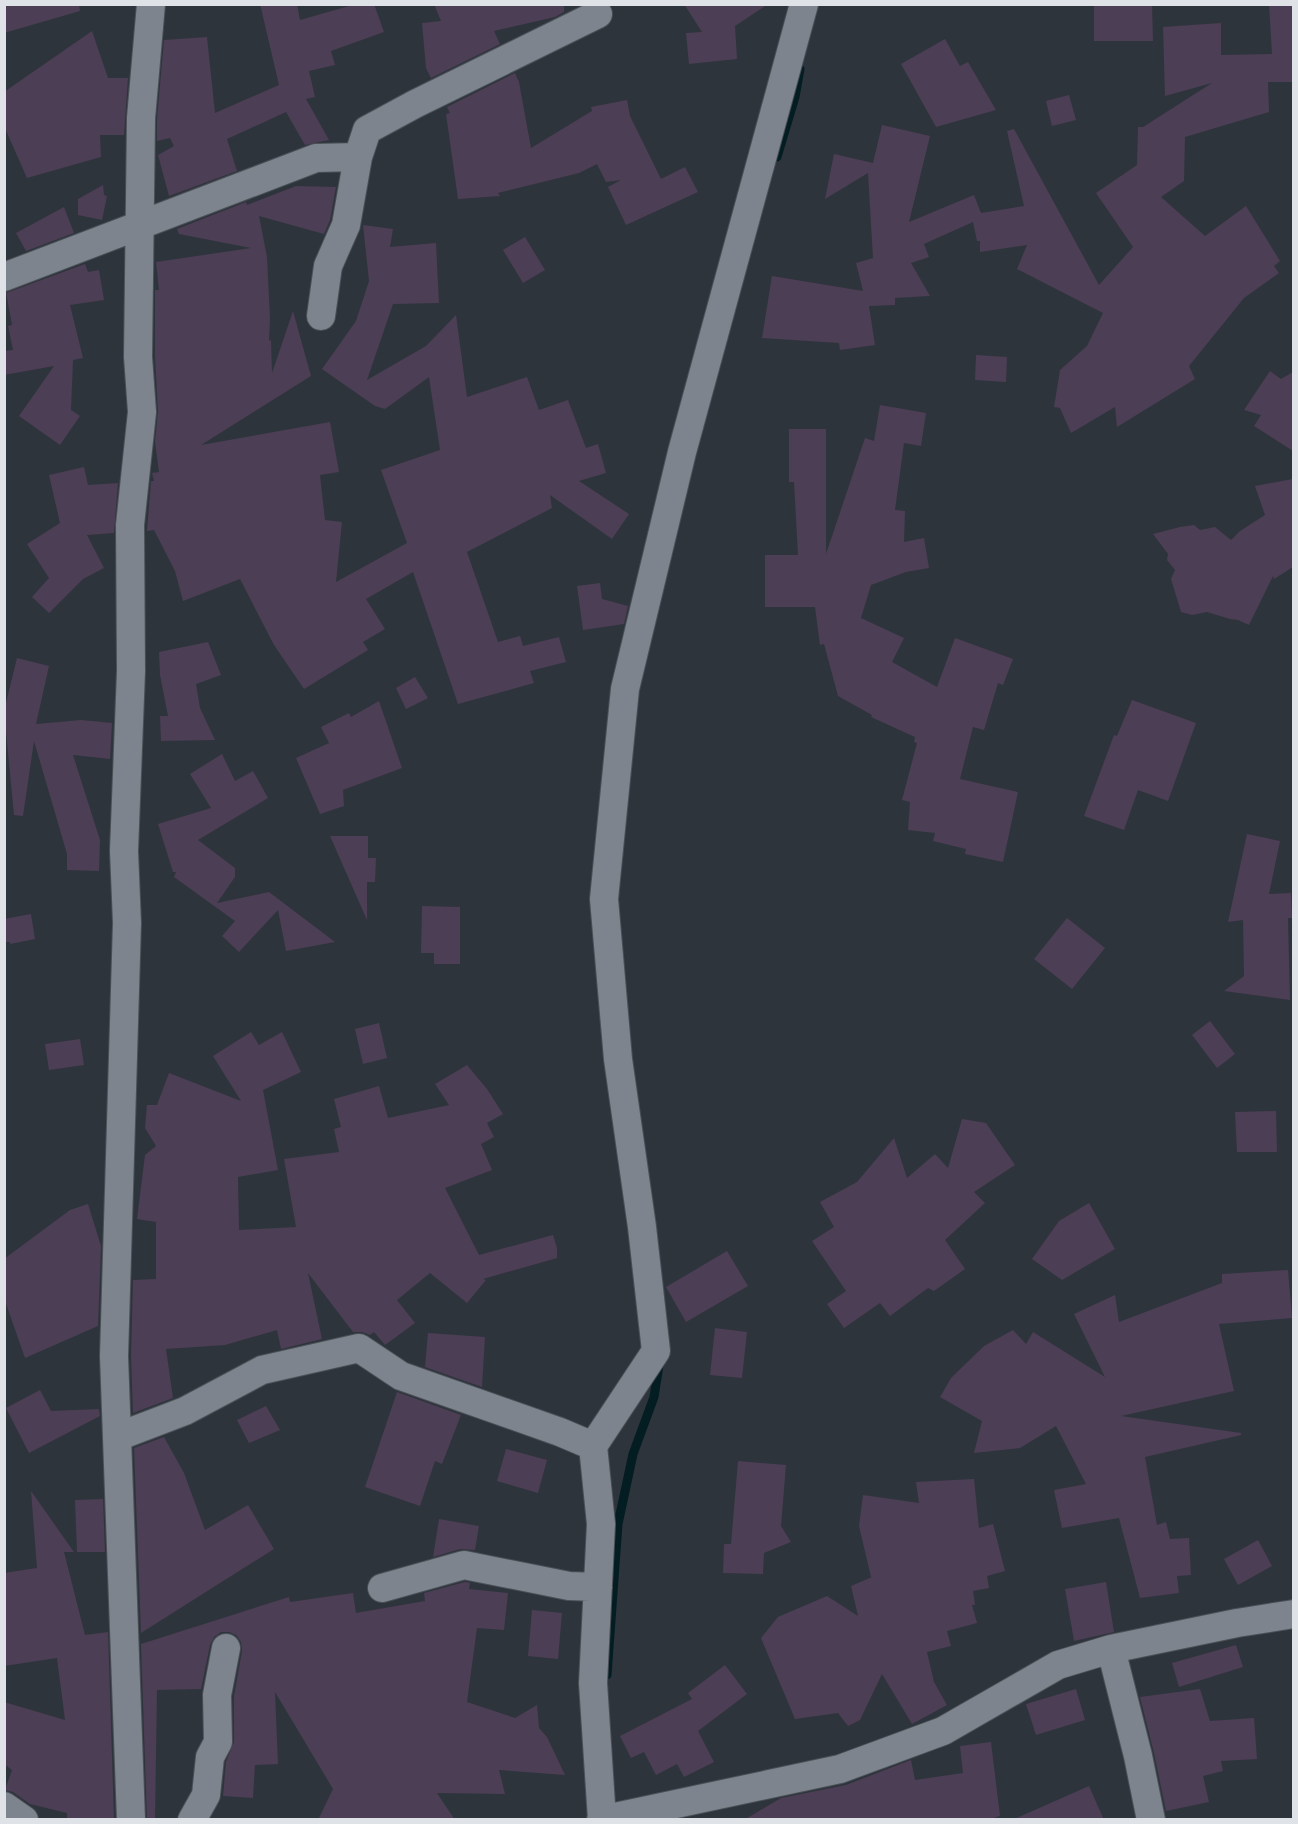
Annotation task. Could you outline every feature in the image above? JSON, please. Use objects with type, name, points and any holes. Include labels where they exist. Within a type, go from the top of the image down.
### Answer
[{"type":"street","points":[[131,1820],[114,1356],[127,923],[124,851],[131,672],[130,525],[142,412],[138,357],[141,118],[151,4]]},
{"type":"street","points":[[804,4],[682,452],[625,689],[604,899],[618,1059],[642,1227],[656,1351],[592,1446],[601,1524],[592,1683],[601,1819],[840,1769],[943,1731],[1058,1665],[1112,1649],[1293,1614]]},
{"type":"street","points":[[321,316],[328,266],[346,225],[358,157],[367,130],[598,14]]},
{"type":"street","points":[[4,277],[316,158],[358,157]]},
{"type":"street","points":[[117,1437],[185,1410],[262,1370],[359,1348],[401,1376],[560,1432],[592,1446]]},
{"type":"street","points":[[382,1588],[464,1565],[568,1586],[598,1587]]},
{"type":"street","points":[[192,1820],[206,1795],[210,1757],[218,1742],[217,1695],[226,1648]]},
{"type":"street","points":[[1112,1649],[1138,1756],[1150,1820]]},
{"type":"street","points":[[4,1806],[24,1820]]},
{"type":"building","points":[[4,4],[79,4],[80,11],[4,33]]},
{"type":"building","points":[[260,4],[297,4],[300,20],[356,4],[374,4],[384,32],[331,51],[335,65],[309,71],[315,97],[306,99],[329,140],[305,145],[286,112],[227,139],[237,171],[169,196],[158,155],[174,146],[170,138],[157,141],[164,40],[207,37],[215,113],[279,85]]},
{"type":"building","points":[[434,4],[564,4],[564,12],[555,17],[494,31],[500,44],[431,78],[426,68],[422,23],[441,21]]},
{"type":"building","points":[[684,4],[768,4],[735,26],[737,59],[689,64],[686,33],[702,32]]},
{"type":"building","points":[[1094,4],[1152,4],[1153,41],[1094,41]]},
{"type":"building","points":[[1269,4],[1293,4],[1293,82],[1268,82],[1269,112],[1185,137],[1184,181],[1161,197],[1205,236],[1246,206],[1280,261],[1274,266],[1279,273],[1244,298],[1189,366],[1195,379],[1117,427],[1115,407],[1071,433],[1060,408],[1054,407],[1060,370],[1087,346],[1103,313],[1017,269],[1027,245],[980,252],[980,241],[977,241],[973,222],[924,244],[929,257],[911,263],[930,296],[895,298],[895,305],[869,306],[875,345],[840,350],[839,343],[762,338],[772,276],[863,291],[856,263],[873,258],[868,173],[825,199],[834,154],[873,163],[882,125],[930,136],[909,222],[974,195],[981,213],[1024,206],[1007,131],[1014,129],[1099,285],[1133,247],[1096,193],[1137,165],[1138,127],[1143,127],[1212,83],[1165,96],[1163,27],[1221,23],[1221,55],[1272,54]]},
{"type":"building","points":[[92,31],[108,78],[128,78],[124,135],[100,135],[101,157],[27,178],[4,126],[4,92]]},
{"type":"building","points":[[945,39],[960,66],[968,62],[996,110],[936,127],[901,64]]},
{"type":"building","points":[[515,73],[519,82],[531,148],[592,111],[591,107],[627,100],[630,116],[661,179],[685,167],[698,192],[626,225],[608,187],[621,180],[606,182],[597,164],[579,173],[498,193],[500,196],[458,199],[446,114],[450,113],[447,107]]},
{"type":"building","points":[[1069,95],[1076,120],[1052,126],[1046,101]]},
{"type":"building","points":[[103,185],[104,195],[107,196],[102,220],[78,215],[78,199]]},
{"type":"building","points":[[296,186],[336,187],[330,220],[324,234],[259,216],[267,257],[272,373],[293,311],[311,376],[201,445],[330,422],[339,472],[320,475],[325,520],[342,522],[336,582],[407,543],[381,470],[440,450],[429,377],[385,409],[375,406],[322,369],[356,321],[369,281],[363,225],[393,229],[390,247],[436,243],[439,303],[393,304],[367,380],[426,346],[456,315],[467,397],[527,377],[539,410],[568,400],[586,448],[598,444],[606,473],[579,481],[629,514],[612,539],[550,495],[552,508],[467,552],[498,642],[520,636],[523,646],[559,637],[566,662],[530,671],[534,683],[458,704],[413,572],[366,599],[385,629],[363,642],[368,650],[304,689],[274,645],[240,579],[183,601],[175,571],[154,530],[147,531],[151,481],[154,481],[152,473],[159,472],[155,442],[158,411],[155,290],[159,290],[156,262],[251,248],[179,234],[177,229],[246,202],[247,205]]},
{"type":"building","points":[[64,207],[74,233],[26,251],[16,233]]},
{"type":"building","points":[[525,237],[545,270],[523,283],[503,250]]},
{"type":"building","points":[[85,264],[88,272],[99,270],[104,300],[70,305],[83,358],[73,360],[71,410],[80,416],[60,445],[19,416],[54,366],[4,375],[4,351],[13,350],[8,326],[12,325],[6,293]]},
{"type":"building","points":[[976,355],[1007,357],[1006,382],[975,380]]},
{"type":"building","points":[[1270,371],[1281,379],[1293,372],[1293,451],[1254,426],[1261,415],[1244,410]]},
{"type":"building","points":[[880,405],[926,413],[921,446],[904,443],[895,510],[905,511],[904,542],[924,538],[929,568],[906,572],[871,585],[861,618],[904,638],[892,662],[937,687],[955,638],[1013,659],[1003,685],[998,683],[984,730],[973,727],[960,779],[1018,792],[1003,862],[965,854],[966,849],[933,841],[935,833],[908,830],[910,802],[902,800],[917,743],[914,742],[915,737],[871,717],[872,715],[838,696],[824,644],[820,645],[815,607],[765,607],[765,555],[798,555],[794,482],[789,482],[789,429],[826,429],[826,554],[865,438],[874,441]]},
{"type":"building","points":[[84,467],[88,485],[118,483],[114,533],[87,535],[104,568],[83,579],[49,613],[32,597],[49,578],[27,544],[60,523],[49,475]]},
{"type":"building","points":[[1293,479],[1293,567],[1274,579],[1273,576],[1249,625],[1207,612],[1192,615],[1181,612],[1171,579],[1175,570],[1167,560],[1168,554],[1153,534],[1194,525],[1200,530],[1215,527],[1231,540],[1240,531],[1265,515],[1255,486]]},
{"type":"building","points":[[600,583],[602,599],[628,606],[624,624],[583,630],[577,586]]},
{"type":"building","points":[[208,642],[221,675],[196,684],[200,708],[215,740],[161,741],[160,716],[168,716],[160,675],[159,652]]},
{"type":"building","points":[[17,658],[49,666],[36,724],[81,720],[112,723],[110,759],[73,755],[100,840],[99,871],[67,870],[67,854],[34,741],[23,816],[14,815],[4,711]]},
{"type":"building","points":[[415,677],[428,698],[406,709],[396,688]]},
{"type":"building","points":[[1132,700],[1196,723],[1168,801],[1138,790],[1124,830],[1084,816],[1114,735],[1117,736]]},
{"type":"building","points":[[379,701],[402,768],[343,790],[344,806],[320,814],[296,758],[329,743],[321,727],[349,713],[351,717]]},
{"type":"building","points":[[222,754],[235,781],[253,771],[268,798],[198,840],[235,868],[235,877],[217,903],[269,892],[335,942],[286,951],[278,910],[239,952],[222,936],[235,921],[174,877],[176,872],[173,872],[158,824],[211,808],[190,774]]},
{"type":"building","points":[[1247,834],[1280,841],[1269,894],[1291,893],[1292,918],[1288,918],[1290,1000],[1224,991],[1244,976],[1243,920],[1228,922]]},
{"type":"building","points":[[330,836],[368,836],[368,858],[376,858],[375,882],[367,882],[367,920]]},
{"type":"building","points":[[422,906],[460,907],[460,964],[434,964],[434,953],[421,953]]},
{"type":"building","points":[[31,914],[35,939],[10,944],[10,942],[4,942],[4,919]]},
{"type":"building","points":[[1067,918],[1105,948],[1072,989],[1034,959]]},
{"type":"building","points":[[1210,1021],[1235,1054],[1217,1068],[1192,1035]]},
{"type":"building","points":[[379,1023],[387,1058],[363,1064],[355,1029]]},
{"type":"building","points":[[251,1032],[259,1045],[282,1032],[301,1072],[263,1090],[278,1170],[238,1177],[239,1230],[296,1227],[284,1159],[339,1152],[334,1129],[341,1127],[334,1099],[379,1086],[388,1118],[449,1105],[435,1084],[467,1065],[487,1089],[503,1114],[487,1123],[494,1137],[481,1144],[492,1170],[445,1188],[479,1255],[553,1235],[557,1258],[483,1279],[486,1280],[467,1303],[430,1273],[397,1300],[415,1323],[385,1345],[374,1332],[370,1335],[353,1332],[308,1273],[322,1339],[281,1349],[277,1330],[225,1345],[166,1349],[173,1398],[133,1413],[131,1356],[133,1280],[156,1279],[156,1222],[137,1219],[145,1155],[156,1146],[145,1128],[147,1105],[157,1105],[169,1073],[241,1101],[213,1056]]},
{"type":"building","points":[[80,1039],[84,1065],[49,1070],[45,1044]]},
{"type":"building","points":[[1276,1111],[1277,1152],[1237,1152],[1235,1112]]},
{"type":"building","points":[[962,1119],[986,1123],[1015,1165],[974,1192],[985,1203],[945,1240],[965,1269],[934,1291],[928,1288],[890,1316],[880,1303],[844,1328],[827,1304],[846,1291],[812,1241],[834,1227],[820,1202],[857,1182],[894,1138],[907,1178],[935,1154],[948,1168]]},
{"type":"building","points":[[1089,1203],[1115,1249],[1062,1280],[1032,1259],[1059,1221]]},
{"type":"building","points":[[88,1204],[101,1246],[98,1326],[25,1358],[4,1298],[4,1259],[70,1210]]},
{"type":"building","points":[[727,1251],[748,1286],[686,1322],[666,1287]]},
{"type":"building","points":[[1288,1270],[1292,1318],[1219,1324],[1234,1391],[1121,1416],[1241,1433],[1241,1435],[1145,1457],[1157,1525],[1166,1522],[1170,1539],[1189,1538],[1191,1575],[1177,1576],[1179,1593],[1140,1598],[1119,1518],[1062,1528],[1054,1490],[1086,1484],[1056,1426],[1020,1448],[974,1453],[982,1421],[940,1397],[951,1378],[984,1346],[1013,1330],[1026,1344],[1033,1332],[1105,1377],[1074,1314],[1115,1295],[1119,1322],[1222,1283],[1222,1274]]},
{"type":"building","points":[[715,1328],[747,1332],[742,1378],[710,1375]]},
{"type":"building","points":[[428,1333],[485,1337],[482,1387],[425,1367]]},
{"type":"building","points":[[40,1390],[51,1411],[99,1409],[100,1416],[29,1453],[6,1408]]},
{"type":"building","points":[[397,1392],[461,1415],[442,1464],[435,1461],[420,1506],[365,1487]]},
{"type":"building","points":[[266,1406],[280,1430],[249,1443],[237,1420]]},
{"type":"building","points":[[164,1437],[184,1473],[205,1530],[248,1505],[274,1549],[141,1633],[134,1448]]},
{"type":"building","points":[[506,1449],[547,1460],[538,1493],[497,1481]]},
{"type":"building","points":[[738,1461],[786,1465],[781,1526],[791,1542],[764,1553],[763,1574],[723,1573],[724,1544],[731,1544]]},
{"type":"building","points":[[974,1479],[979,1528],[993,1524],[1005,1571],[987,1576],[989,1588],[973,1591],[975,1605],[972,1605],[977,1623],[947,1631],[951,1646],[927,1652],[934,1682],[947,1705],[912,1724],[882,1674],[860,1720],[848,1726],[838,1713],[795,1719],[761,1638],[778,1617],[827,1596],[858,1616],[851,1586],[872,1577],[859,1526],[863,1495],[919,1503],[916,1482]]},
{"type":"building","points":[[31,1491],[74,1552],[64,1552],[85,1635],[108,1632],[114,1820],[67,1818],[67,1813],[30,1804],[13,1792],[5,1790],[12,1770],[4,1764],[4,1702],[65,1720],[57,1658],[4,1666],[4,1573],[37,1568]]},
{"type":"building","points":[[103,1499],[105,1552],[77,1552],[75,1500]]},
{"type":"building","points":[[439,1519],[479,1526],[475,1550],[460,1549],[433,1557]]},
{"type":"building","points":[[1258,1540],[1272,1566],[1238,1585],[1224,1559]]},
{"type":"building","points":[[465,1582],[470,1583],[469,1589],[508,1593],[504,1630],[477,1628],[467,1702],[515,1718],[537,1705],[539,1728],[547,1737],[565,1775],[499,1770],[505,1794],[437,1793],[455,1820],[318,1820],[333,1789],[275,1692],[278,1764],[255,1765],[253,1798],[223,1796],[226,1762],[234,1742],[234,1696],[242,1651],[241,1642],[236,1635],[221,1632],[214,1637],[210,1645],[201,1689],[157,1690],[155,1820],[147,1820],[141,1644],[289,1597],[290,1602],[353,1593],[356,1613],[425,1601],[424,1593]]},
{"type":"building","points":[[1106,1582],[1114,1632],[1074,1641],[1065,1589]]},
{"type":"building","points":[[532,1610],[562,1613],[558,1659],[528,1656]]},
{"type":"building","points":[[1236,1645],[1243,1667],[1179,1687],[1172,1663]]},
{"type":"building","points":[[725,1665],[747,1694],[698,1731],[714,1762],[684,1777],[677,1764],[656,1775],[644,1752],[631,1758],[620,1736],[692,1699],[688,1693]]},
{"type":"building","points":[[1076,1689],[1085,1720],[1036,1735],[1026,1704]]},
{"type":"building","points":[[1200,1689],[1210,1721],[1254,1718],[1257,1759],[1221,1761],[1223,1771],[1203,1776],[1209,1802],[1166,1811],[1140,1697]]},
{"type":"building","points":[[991,1742],[1000,1816],[987,1820],[744,1820],[781,1798],[846,1785],[911,1760],[915,1780],[963,1773],[960,1746]]},
{"type":"building","points":[[1089,1786],[1104,1820],[1012,1820]]},
{"type":"waterway","points":[[777,157],[795,97],[800,69]]},
{"type":"waterway","points":[[607,1675],[618,1524],[633,1454],[654,1397],[659,1365]]}]
